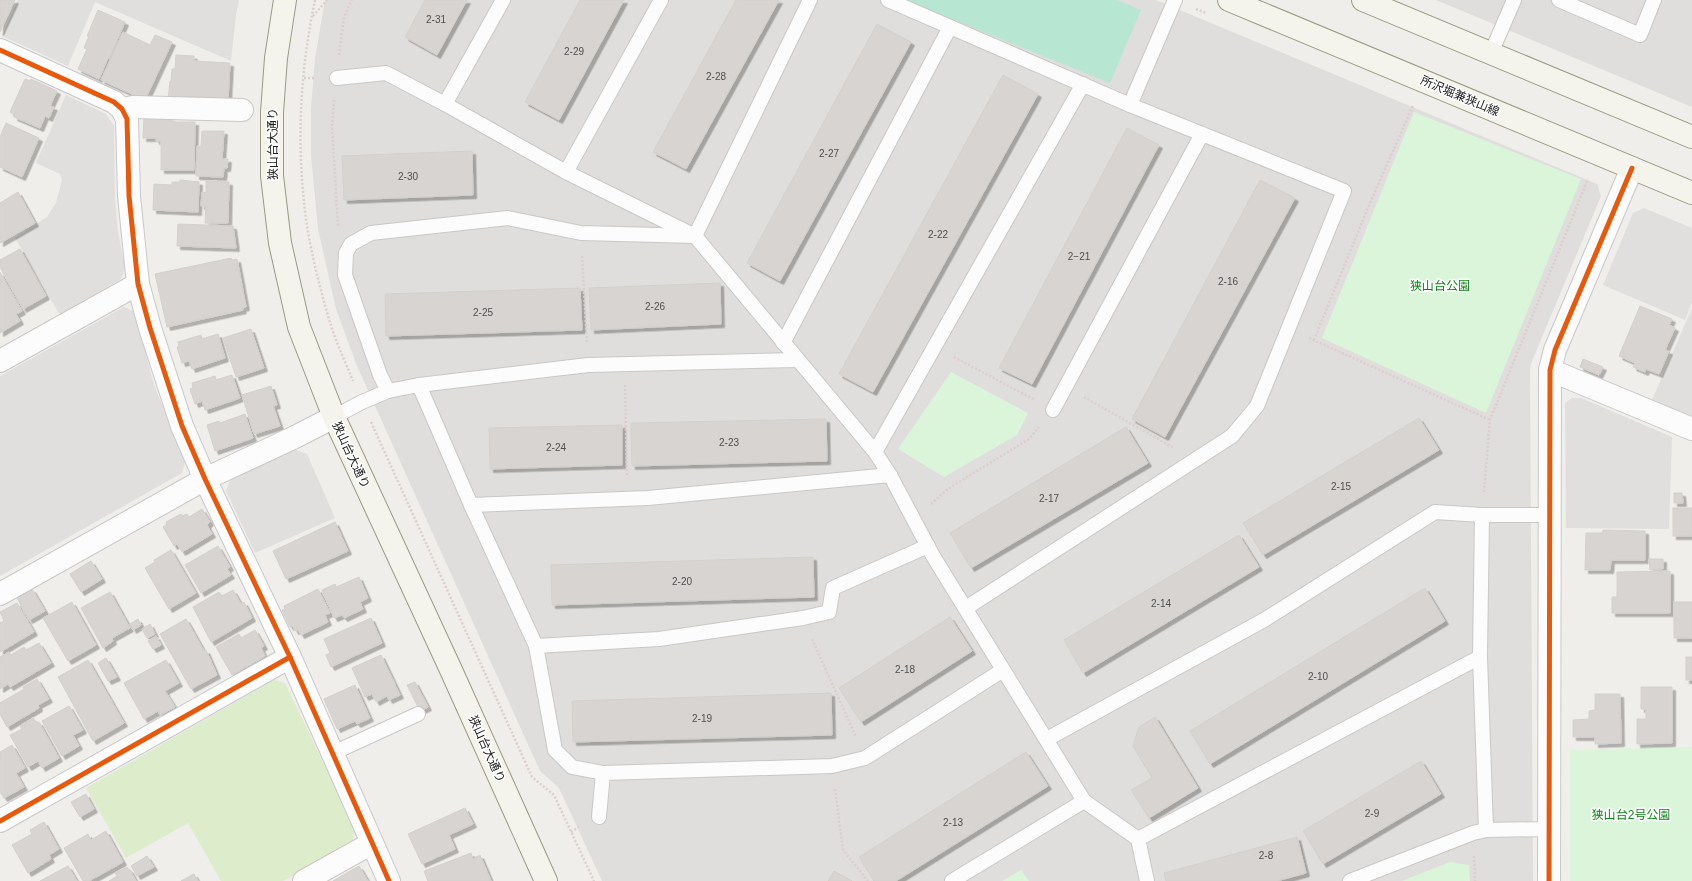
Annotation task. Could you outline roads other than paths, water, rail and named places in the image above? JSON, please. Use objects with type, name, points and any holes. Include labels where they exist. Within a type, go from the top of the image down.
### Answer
[{"type":"street","name":"狭山台大通り","points":[[285,0],[276,58],[272,112],[273,184],[280,243],[299,327],[334,417],[451,670],[546,881]]},
{"type":"street","name":"所沢堀兼狭山線","points":[[1229,0],[1692,193]]},
{"type":"street","points":[[1363,0],[1692,137]]},
{"type":"street","points":[[0,50],[100,94],[114,102],[122,109],[127,119],[129,196],[138,284],[150,328],[182,426],[205,479],[290,657],[389,881]]},
{"type":"street","points":[[122,109],[133,107],[242,110]]},
{"type":"street","points":[[1549,881],[1550,370],[1554,350],[1632,168]]},
{"type":"street","points":[[0,361],[138,284]]},
{"type":"street","points":[[1550,370],[1692,429]]},
{"type":"street","points":[[0,594],[205,479],[334,417]]},
{"type":"street","points":[[0,820],[290,657]]},
{"type":"street","points":[[304,881],[372,843]]},
{"type":"lane","points":[[445,104],[504,0]]},
{"type":"lane","points":[[566,172],[661,0]]},
{"type":"lane","points":[[695,236],[810,0]]},
{"type":"lane","points":[[888,0],[1130,105],[1344,191],[1257,406],[1232,436],[966,608]]},
{"type":"lane","points":[[1130,105],[1175,0]]},
{"type":"lane","points":[[1490,53],[1514,0]]},
{"type":"lane","points":[[1560,0],[1640,35],[1654,0]]},
{"type":"lane","points":[[783,343],[950,27]]},
{"type":"lane","points":[[337,78],[386,73],[445,104],[566,172],[695,236],[875,452],[890,475],[928,546],[1084,801],[1138,839],[1147,881]]},
{"type":"lane","points":[[875,452],[1083,84]]},
{"type":"lane","points":[[1053,410],[1202,134]]},
{"type":"lane","points":[[388,391],[380,375],[345,275],[346,253],[352,244],[371,233],[508,218],[581,233],[695,236]]},
{"type":"lane","points":[[334,417],[362,402],[388,391],[419,385],[588,365],[798,360]]},
{"type":"lane","points":[[419,385],[471,505],[536,646],[555,750],[572,767],[603,773],[832,766],[865,758],[1003,670]]},
{"type":"lane","points":[[471,505],[628,499],[890,475]]},
{"type":"lane","points":[[1047,739],[1264,620],[1435,512],[1482,516],[1550,515]]},
{"type":"lane","points":[[1482,516],[1480,657],[1486,830]]},
{"type":"lane","points":[[536,646],[659,639],[803,618],[829,612],[833,588],[928,546]]},
{"type":"lane","points":[[1138,839],[1480,657]]},
{"type":"lane","points":[[333,753],[418,714]]},
{"type":"lane","points":[[599,817],[603,773]]},
{"type":"lane","points":[[952,881],[1084,801]]},
{"type":"lane","points":[[1350,881],[1468,835],[1486,830],[1549,829]]},
{"type":"park label","name":"狭山台公園","points":[[1440,286]]},
{"type":"park label","name":"狭山台2号公園","points":[[1631,815]]}]
